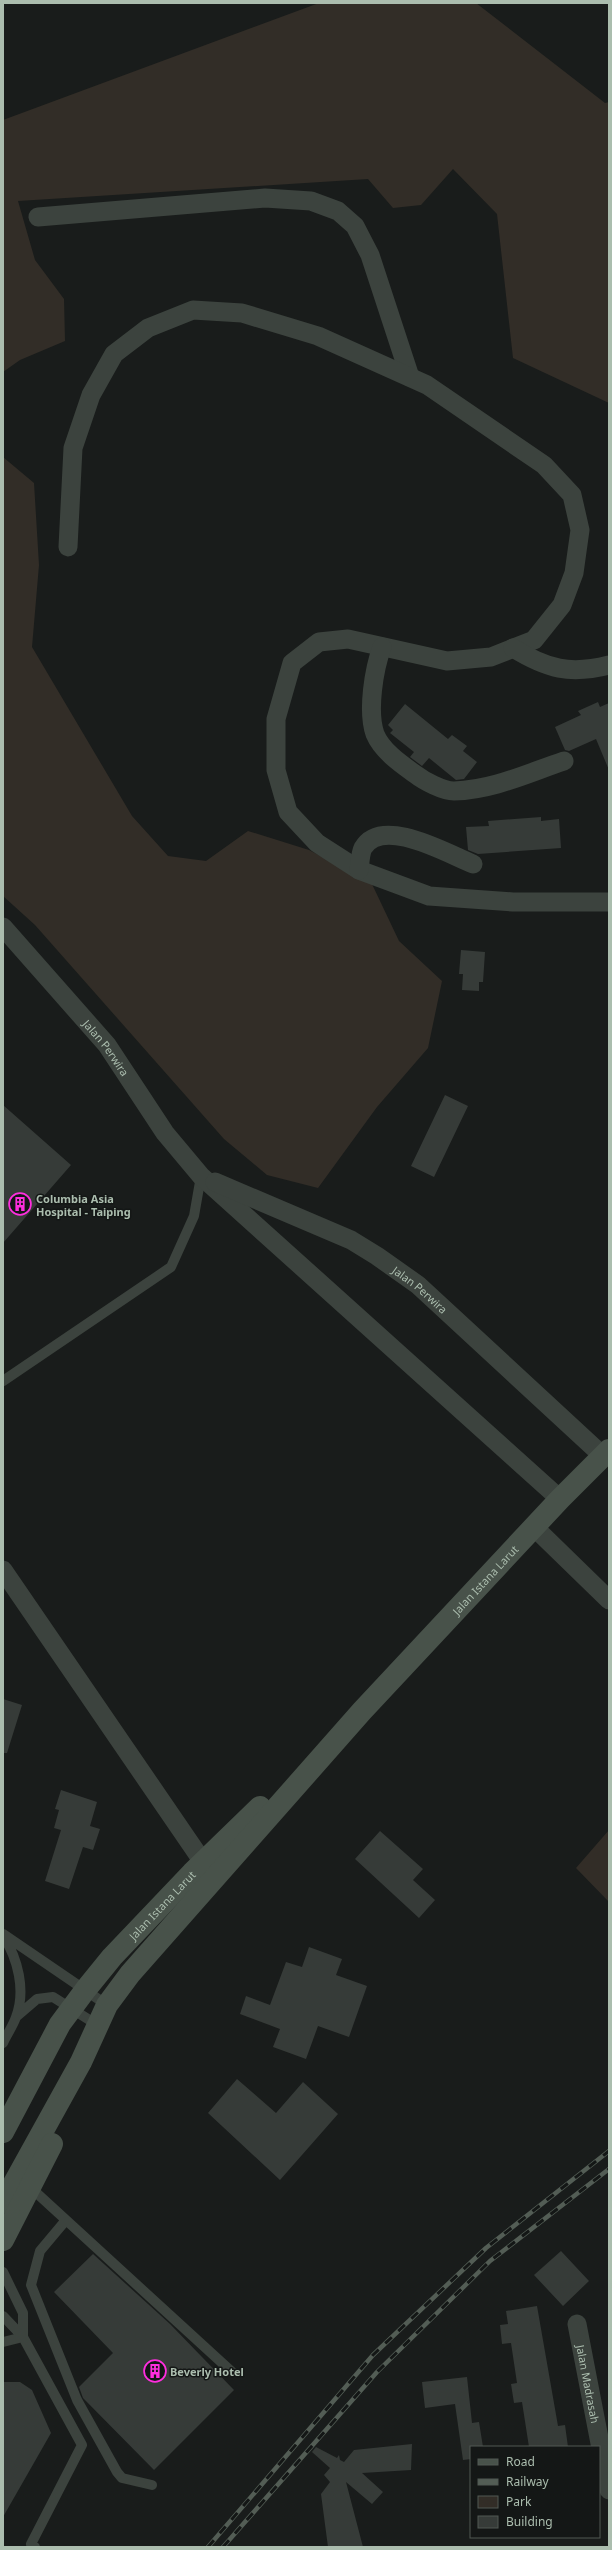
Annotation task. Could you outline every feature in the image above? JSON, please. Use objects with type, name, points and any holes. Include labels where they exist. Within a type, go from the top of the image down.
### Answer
[{"type":"main road","name":"Jalan Istana Larut","points":[[3,2202],[81,2062],[99,2026],[107,2005],[130,1974],[362,1711],[535,1528],[560,1498],[606,1453]]},
{"type":"main road","name":"Jalan Istana Larut","points":[[3,2132],[60,2024],[112,1957],[203,1862],[362,1711]]},
{"type":"main road","name":"Jalan Istana Larut","points":[[3,2240],[70,2105],[81,2062]]},
{"type":"street","points":[[38,217],[265,198],[311,201],[338,211],[355,226],[370,255],[410,378]]},
{"type":"street","points":[[68,547],[73,448],[91,395],[114,354],[148,328],[193,310],[242,313],[318,336],[427,385],[544,465],[572,495],[580,530],[574,572],[562,605],[534,640],[491,657],[447,661],[348,639],[319,642],[292,662],[276,719],[276,770],[288,812],[318,843],[359,870],[429,896],[513,902],[609,902]]},
{"type":"street","points":[[382,647],[375,668],[372,700],[375,734],[394,759],[422,779],[452,791],[485,789],[564,761]]},
{"type":"street","points":[[513,648],[539,664],[561,669],[596,668],[609,665]]},
{"type":"street","points":[[359,870],[363,848],[375,838],[392,836],[411,838],[431,845],[473,864]]},
{"type":"street","name":"Jalan Perwira","points":[[3,927],[107,1045],[165,1133],[201,1176],[560,1498]]},
{"type":"street","name":"Jalan Perwira","points":[[201,1176],[351,1240],[378,1256],[418,1285],[606,1453]]},
{"type":"street","points":[[535,1528],[609,1600]]},
{"type":"street","points":[[3,1570],[203,1862]]},
{"type":"street","name":"Jalan Madrasah","points":[[577,2324],[609,2490]]},
{"type":"lane","points":[[3,1381],[171,1267],[194,1216],[201,1176]]},
{"type":"lane","points":[[3,1935],[86,1989],[107,2005]]},
{"type":"lane","points":[[3,1935],[10,1947],[19,1980],[20,1999],[16,2017],[3,2043]]},
{"type":"lane","points":[[16,2017],[38,1999],[53,1997],[99,2026]]},
{"type":"lane","points":[[30,2188],[232,2372]]},
{"type":"lane","points":[[66,2220],[40,2251],[31,2285],[77,2400],[116,2472],[122,2478],[152,2485]]},
{"type":"lane","points":[[3,2272],[23,2313],[24,2337]]},
{"type":"lane","points":[[3,2316],[24,2337],[82,2445],[31,2544],[35,2547]]},
{"type":"lane","points":[[3,2342],[24,2337]]},
{"type":"green space","points":[[319,3],[476,3],[605,103],[609,102],[609,403],[513,358],[497,214],[453,169],[421,205],[393,208],[368,179],[18,201],[35,260],[64,299],[65,341],[20,360],[3,372],[3,120]]},
{"type":"green space","points":[[3,457],[34,483],[39,565],[32,647],[132,816],[168,856],[206,861],[248,831],[309,850],[371,882],[399,941],[442,981],[428,1048],[377,1107],[318,1188],[267,1175],[224,1139],[35,925],[3,896]]},
{"type":"green space","points":[[609,1830],[609,1902],[576,1868]]},
{"type":"building","points":[[598,702],[600,707],[609,703],[609,770],[596,739],[569,751],[565,750],[555,727],[581,715],[578,711]]},
{"type":"building","points":[[405,704],[448,739],[452,735],[467,746],[463,751],[477,762],[464,779],[456,780],[429,758],[422,766],[410,757],[414,752],[390,733],[393,730],[388,725]]},
{"type":"building","points":[[541,817],[541,821],[559,819],[561,848],[478,854],[468,850],[466,827],[489,826],[488,821]]},
{"type":"building","points":[[461,950],[485,952],[483,982],[479,982],[479,991],[462,990],[463,974],[459,974]]},
{"type":"building","points":[[445,1095],[468,1106],[434,1177],[411,1166]]},
{"type":"building","name":"Columbia Asia Hospital - Taiping","points":[[3,1105],[71,1165],[3,1243]]},
{"type":"building","points":[[3,1699],[22,1705],[7,1753],[3,1753]]},
{"type":"building","points":[[61,1790],[97,1802],[90,1826],[100,1829],[93,1850],[83,1847],[69,1889],[45,1881],[61,1830],[54,1828],[59,1810],[55,1809]]},
{"type":"building","points":[[380,1831],[423,1869],[413,1880],[435,1900],[419,1918],[355,1859]]},
{"type":"building","points":[[309,1947],[342,1959],[336,1975],[367,1986],[349,2037],[318,2026],[306,2059],[273,2047],[280,2029],[240,2014],[246,1996],[270,2005],[286,1962],[302,1967]]},
{"type":"building","points":[[237,2079],[276,2113],[303,2082],[338,2114],[280,2180],[208,2113]]},
{"type":"building","points":[[561,2251],[589,2281],[563,2306],[534,2275]]},
{"type":"building","name":"Beverly Hotel","points":[[93,2254],[170,2324],[234,2390],[154,2470],[83,2398],[79,2387],[113,2353],[54,2292]]},
{"type":"building","points":[[537,2306],[558,2426],[565,2425],[568,2446],[529,2446],[522,2402],[514,2403],[511,2384],[517,2383],[511,2343],[502,2344],[500,2325],[508,2324],[506,2311]]},
{"type":"building","points":[[467,2377],[472,2423],[479,2422],[483,2446],[470,2446],[470,2459],[463,2460],[455,2404],[425,2408],[422,2382]]},
{"type":"building","points":[[3,2382],[20,2382],[32,2390],[51,2433],[3,2517]]},
{"type":"building","points":[[412,2444],[411,2470],[362,2473],[383,2492],[372,2504],[346,2482],[363,2547],[328,2547],[321,2494],[330,2482],[324,2475],[330,2468],[312,2452],[316,2447],[337,2458],[339,2455],[340,2460],[344,2462],[354,2450]]},
{"type":"railway","points":[[208,2547],[373,2355],[486,2248],[609,2151]]},
{"type":"railway","points":[[223,2547],[377,2372],[490,2261],[609,2169]]},
{"type":"place","name":"Columbia Asia Hospital - Taiping","points":[[20,1204]]},
{"type":"place","name":"Beverly Hotel","points":[[155,2371]]}]
